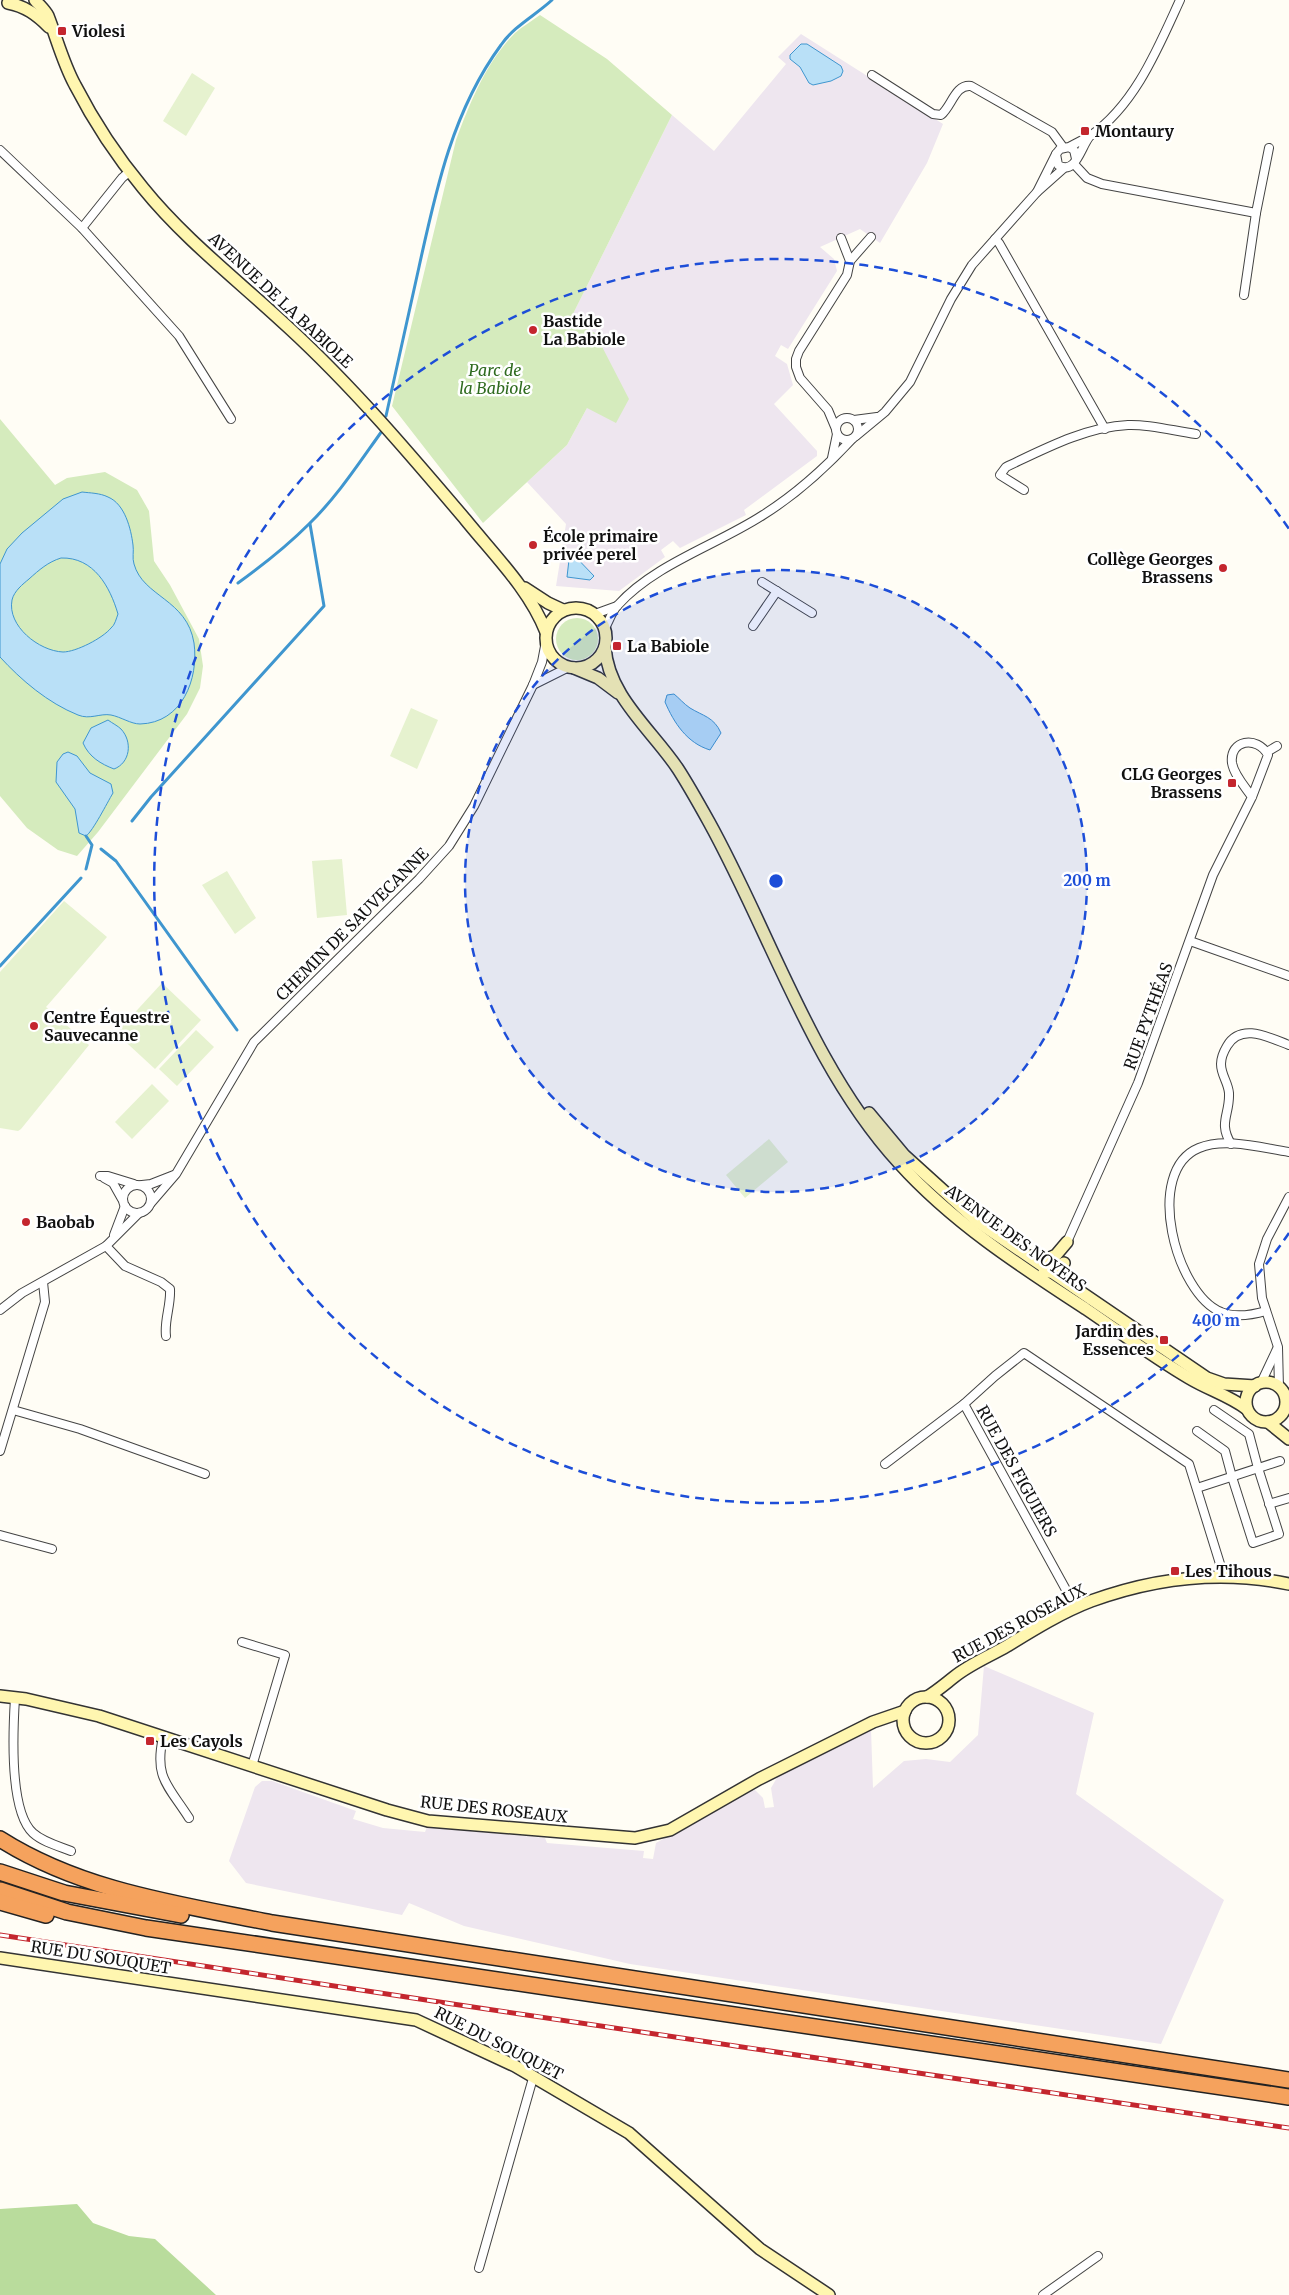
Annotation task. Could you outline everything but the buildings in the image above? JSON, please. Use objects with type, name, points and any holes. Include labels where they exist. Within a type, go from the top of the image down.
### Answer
[{"type":"highway","points":[[0,1840],[59,1871],[124,1893],[272,1923],[571,1971],[1289,2080]]},
{"type":"highway","points":[[0,1872],[64,1893],[141,1908],[336,1939],[571,1971]]},
{"type":"highway","points":[[0,1890],[67,1912],[137,1927],[1289,2097]]},
{"type":"highway","points":[[0,1902],[75,1923],[155,1939],[239,1952],[321,1954]]},
{"type":"street","name":"AVENUE DE LA BABIOLE","points":[[35,0],[47,14],[75,86],[130,171],[162,211],[290,328],[344,381],[401,444],[513,577],[536,608],[546,637]]},
{"type":"street","points":[[1037,192],[1056,154],[1066,147],[1090,136],[1104,126],[1126,100],[1154,56],[1180,0]]},
{"type":"street","name":"AVENUE DE LA BABIOLE","points":[[7,2],[19,5],[39,17],[52,30]]},
{"type":"street","points":[[872,75],[933,114],[941,115],[947,110],[959,88],[965,85],[971,86],[1052,132],[1066,147],[1074,150],[1075,162],[1087,178],[1102,184],[1256,213]]},
{"type":"street","points":[[533,685],[570,667],[588,666],[601,655],[605,647],[605,628],[617,606],[633,592],[677,562],[763,516],[798,490],[877,417],[885,412],[910,382],[951,298],[972,265],[1037,192],[1064,168],[1075,162],[1090,136]]},
{"type":"street","points":[[1244,295],[1256,213],[1269,148]]},
{"type":"street","points":[[0,150],[82,228],[179,336],[231,418]]},
{"type":"street","points":[[1056,154],[1058,164],[1064,168]]},
{"type":"street","points":[[82,228],[122,178],[130,171]]},
{"type":"street","points":[[854,438],[846,441],[841,439],[828,410],[800,378],[796,367],[796,358],[847,275],[850,261],[871,237]]},
{"type":"street","points":[[841,238],[850,261]]},
{"type":"street","points":[[995,239],[1105,430]]},
{"type":"street","points":[[828,410],[844,418],[854,420],[877,417]]},
{"type":"street","points":[[831,460],[836,448],[838,422],[844,418]]},
{"type":"street","points":[[854,420],[858,425],[854,438]]},
{"type":"street","points":[[1024,490],[1000,475],[1006,468],[1060,441],[1130,425],[1196,434]]},
{"type":"street","name":"AVENUE DE LA BABIOLE","points":[[513,577],[548,603],[564,610]]},
{"type":"street","points":[[762,582],[812,613]]},
{"type":"street","points":[[753,626],[777,591]]},
{"type":"street","points":[[595,614],[617,606]]},
{"type":"street","points":[[570,667],[554,658],[546,637],[556,615],[564,610],[580,608],[595,614],[605,628]]},
{"type":"street","name":"CHEMIN DE SAUVECANNE","points":[[151,1203],[176,1174],[254,1042],[419,879],[449,846],[474,806],[533,685],[542,662],[546,637]]},
{"type":"street","name":"AVENUE DES NOYERS","points":[[605,647],[606,664],[621,696],[679,771],[711,826],[837,1079],[898,1163],[933,1197],[1013,1261],[1189,1378],[1226,1395],[1248,1409]]},
{"type":"street","name":"AVENUE DES NOYERS","points":[[570,667],[598,678],[621,696]]},
{"type":"street","points":[[1252,797],[1235,771],[1232,763],[1234,754],[1239,746],[1248,741],[1257,743],[1267,752],[1277,746]]},
{"type":"street","name":"RUE PYTHÉAS","points":[[1067,1242],[1138,1083],[1213,875],[1252,797],[1266,765],[1267,752]]},
{"type":"street","points":[[1190,941],[1289,976]]},
{"type":"street","points":[[1231,1144],[1223,1128],[1229,1096],[1228,1087],[1222,1074],[1221,1062],[1228,1045],[1232,1039],[1242,1033],[1265,1036],[1289,1045]]},
{"type":"street","name":"AVENUE DES NOYERS","points":[[817,1039],[874,1120],[904,1155],[978,1222],[1207,1378],[1224,1384],[1258,1385]]},
{"type":"street","points":[[1266,1311],[1234,1315],[1221,1312],[1198,1296],[1176,1248],[1168,1211],[1169,1195],[1174,1174],[1186,1156],[1197,1148],[1209,1145],[1231,1144],[1289,1152]]},
{"type":"street","points":[[112,1238],[128,1187],[137,1184],[151,1184],[176,1174]]},
{"type":"street","points":[[0,1310],[22,1293],[106,1246],[139,1213],[148,1209],[151,1203],[150,1191],[137,1184],[108,1176],[100,1176],[113,1183],[133,1213],[139,1213]]},
{"type":"street","points":[[1279,1388],[1278,1347],[1272,1322],[1262,1298],[1259,1264],[1267,1239],[1289,1196]]},
{"type":"street","points":[[1025,1254],[1045,1260],[1056,1255],[1067,1242]]},
{"type":"street","points":[[1067,1242],[1064,1263],[1072,1287]]},
{"type":"street","points":[[106,1246],[125,1266],[162,1282],[170,1289],[171,1300],[164,1324],[166,1336]]},
{"type":"street","points":[[1013,1261],[1033,1272],[1050,1272],[1064,1263]]},
{"type":"street","points":[[0,1451],[45,1302],[43,1282]]},
{"type":"street","points":[[1278,1347],[1258,1385],[1247,1396],[1248,1409],[1256,1419],[1268,1422],[1289,1438]]},
{"type":"street","name":"RUE DES FIGUIERS","points":[[1076,1608],[964,1404],[995,1376],[1024,1354],[1189,1464],[1221,1567],[1222,1576]]},
{"type":"street","points":[[1258,1385],[1274,1384],[1286,1399],[1286,1416],[1268,1422]]},
{"type":"street","points":[[885,1464],[964,1404]]},
{"type":"street","points":[[13,1410],[80,1429],[205,1474]]},
{"type":"street","points":[[1197,1431],[1226,1451],[1232,1478],[1253,1543],[1279,1534],[1249,1434],[1214,1410]]},
{"type":"street","points":[[1197,1488],[1280,1461]]},
{"type":"street","points":[[1270,1504],[1289,1498]]},
{"type":"street","points":[[0,1535],[52,1549]]},
{"type":"street","name":"RUE DES ROSEAUX","points":[[0,1696],[74,1709],[387,1810],[428,1821],[635,1838],[670,1830],[758,1779],[884,1718],[905,1711],[914,1701],[927,1697],[955,1676],[1026,1634],[1090,1602],[1140,1586],[1184,1579],[1222,1576],[1266,1579],[1289,1584]]},
{"type":"street","points":[[242,1642],[285,1655],[252,1766]]},
{"type":"street","name":"RUE DES ROSEAUX","points":[[941,1703],[945,1685]]},
{"type":"street","points":[[905,1711],[904,1724],[911,1738],[918,1742],[926,1743],[941,1738],[949,1725],[946,1709],[941,1703],[927,1697]]},
{"type":"street","points":[[15,1698],[16,1792],[22,1819],[32,1833],[49,1843],[70,1851]]},
{"type":"street","points":[[884,1718],[904,1724]]},
{"type":"street","points":[[163,1737],[159,1759],[162,1776],[189,1818]]},
{"type":"street","name":"RUE DU SOUQUET","points":[[0,1958],[416,2020],[515,2066],[629,2133],[760,2249],[829,2295]]},
{"type":"street","points":[[479,2268],[533,2078]]},
{"type":"street","points":[[1044,2295],[1098,2256]]},
{"type":"shaded area","points":[[801,34],[943,124],[927,163],[880,243],[860,229],[820,247],[834,259],[837,271],[788,349],[781,345],[775,356],[787,364],[793,385],[774,404],[817,451],[817,456],[744,510],[746,515],[680,548],[673,541],[661,550],[665,557],[619,591],[556,586],[566,524],[527,482],[567,445],[587,408],[570,320],[672,115],[714,151],[786,64],[778,57]]},
{"type":"shaded area","points":[[984,1666],[1094,1713],[1076,1794],[1224,1900],[1161,2044],[630,1964],[464,1926],[409,1903],[402,1915],[246,1883],[229,1861],[255,1787],[262,1781],[272,1781],[356,1811],[353,1819],[383,1828],[425,1832],[427,1827],[545,1838],[547,1843],[644,1851],[643,1858],[653,1859],[656,1843],[748,1792],[755,1790],[763,1798],[765,1808],[774,1807],[771,1788],[778,1776],[871,1729],[873,1788],[904,1761],[926,1759],[950,1762],[978,1735]]},
{"type":"green space","name":"Parc de la Babiole","points":[[540,15],[607,59],[672,115],[570,320],[595,333],[629,399],[616,423],[587,408],[567,445],[483,523],[392,406],[456,140],[487,70],[515,33]]},
{"type":"green space","points":[[192,73],[215,88],[186,136],[163,121]]},
{"type":"green space","points":[[0,419],[55,485],[67,478],[105,472],[137,490],[149,511],[154,561],[170,585],[199,639],[203,666],[200,688],[187,714],[98,832],[77,856],[58,850],[27,828],[0,796]]},
{"type":"green space","points":[[577,618],[592,624],[598,639],[592,654],[577,660],[562,654],[556,639],[562,624]]},
{"type":"green space","points":[[411,708],[438,720],[417,769],[390,756]]},
{"type":"green space","points":[[342,859],[347,915],[317,918],[312,861]]},
{"type":"green space","points":[[227,871],[256,918],[235,934],[202,885]]},
{"type":"green space","name":"Centre Équestre Sauvecanne","points":[[64,901],[107,937],[46,1007],[89,1045],[21,1129],[18,1131],[0,1128],[0,972]]},
{"type":"green space","points":[[162,983],[201,1020],[155,1069],[116,1033]]},
{"type":"green space","points":[[196,1030],[214,1047],[177,1086],[159,1069]]},
{"type":"green space","points":[[152,1084],[169,1101],[132,1139],[115,1122]]},
{"type":"green space","points":[[769,1139],[788,1162],[745,1198],[726,1175]]},
{"type":"green space","points":[[77,2204],[93,2223],[129,2236],[155,2239],[216,2295],[0,2295],[0,2209]]},
{"type":"water","points":[[801,44],[807,44],[841,66],[843,71],[841,76],[831,81],[813,85],[809,83],[800,67],[790,59],[790,55]]},
{"type":"water","points":[[82,492],[92,493],[108,497],[119,505],[131,532],[133,562],[139,575],[146,584],[174,607],[190,628],[195,657],[194,671],[190,684],[185,697],[177,707],[167,716],[155,722],[140,724],[111,715],[87,717],[78,715],[56,704],[36,690],[0,657],[0,564],[7,549],[22,533],[63,499]],"holes":[[[61,558],[73,559],[91,568],[99,576],[105,584],[118,614],[114,625],[96,640],[68,651],[54,651],[35,642],[20,628],[14,619],[12,600],[19,588],[36,572]]]},
{"type":"water","points":[[570,551],[594,576],[590,580],[567,577]]},
{"type":"water","points":[[674,694],[690,708],[715,723],[721,733],[710,750],[688,737],[677,725],[665,702],[667,695]]},
{"type":"water","points":[[108,720],[125,734],[128,746],[124,762],[114,769],[96,759],[83,743],[91,728]]},
{"type":"water","points":[[68,752],[77,756],[90,773],[111,784],[113,793],[96,823],[86,836],[79,833],[75,809],[56,782],[57,762],[63,754]]},
{"type":"waterway","points":[[386,416],[432,209],[458,123],[484,70],[506,38],[552,0]]},
{"type":"waterway","points":[[238,583],[283,548],[319,514],[382,431]]},
{"type":"waterway","points":[[132,821],[151,797],[324,606],[310,524]]},
{"type":"waterway","points":[[86,836],[92,845],[86,869]]},
{"type":"waterway","points":[[101,849],[116,861],[237,1030]]},
{"type":"waterway","points":[[0,966],[81,878]]},
{"type":"railway","points":[[0,1935],[1289,2128]]},
{"type":"place","name":"Violesi","points":[[62,31]]},
{"type":"place","name":"Montaury","points":[[1085,131]]},
{"type":"place","name":"Bastide La Babiole","points":[[533,330]]},
{"type":"place","name":"École primaire privée perel","points":[[533,545]]},
{"type":"place","name":"Collège Georges Brassens","points":[[1223,568]]},
{"type":"place","name":"La Babiole","points":[[617,646]]},
{"type":"place","name":"CLG Georges Brassens","points":[[1232,783]]},
{"type":"place","name":"Centre Équestre Sauvecanne","points":[[34,1026]]},
{"type":"place","name":"Baobab","points":[[26,1222]]},
{"type":"place","name":"Jardin des Essences","points":[[1164,1340]]},
{"type":"place","name":"Les Tihous","points":[[1175,1571]]},
{"type":"place","name":"Les Cayols","points":[[150,1741]]}]
